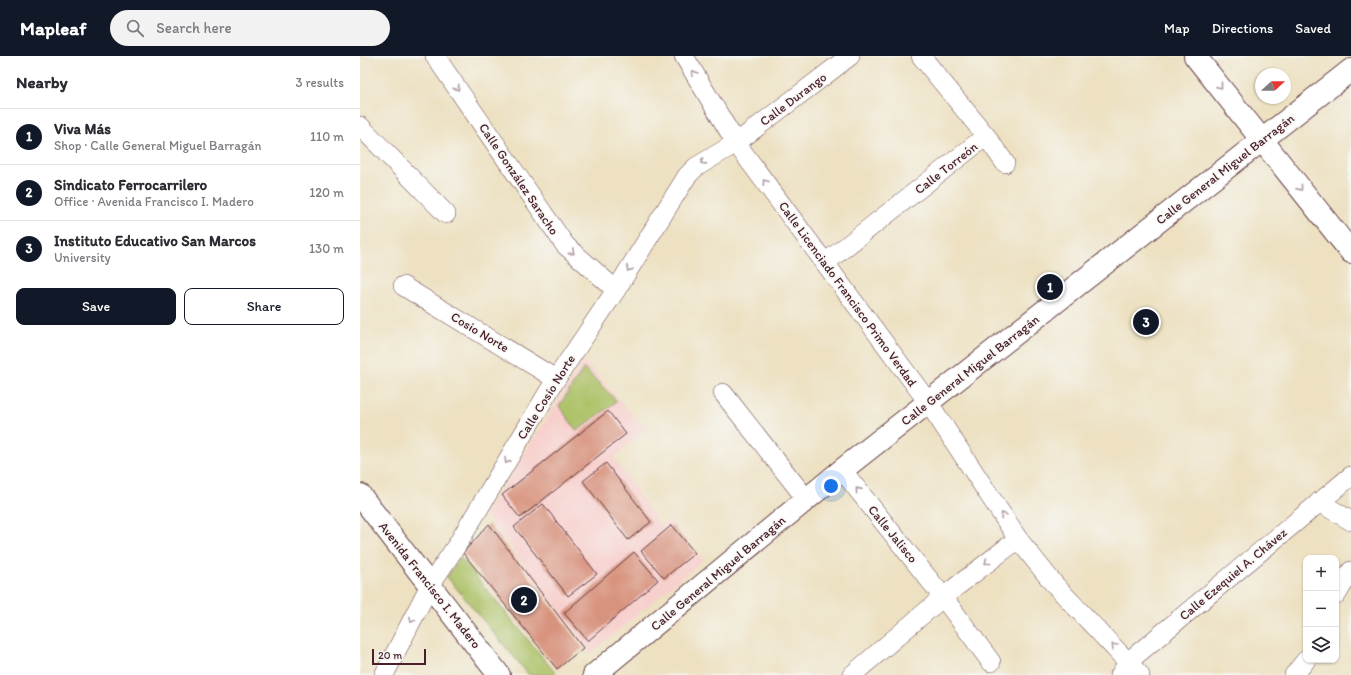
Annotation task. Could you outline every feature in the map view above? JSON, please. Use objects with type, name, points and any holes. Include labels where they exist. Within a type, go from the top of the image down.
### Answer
[{"type":"street","name":"Calle González Saracho","points":[[435,56],[565,245],[616,290]]},
{"type":"street","name":"Calle Licenciado Francisco Primo Verdad","points":[[684,56],[736,143],[928,402],[1018,539],[1054,584],[1130,670]]},
{"type":"street","name":"Calle Durango","points":[[736,143],[850,56]]},
{"type":"street","name":"Calle Torreón","points":[[825,263],[986,136],[921,56]]},
{"type":"street","points":[[1195,56],[1351,252]]},
{"type":"street","name":"Calle General Miguel Barragán","points":[[594,675],[842,470],[1351,70]]},
{"type":"street","points":[[360,126],[446,214]]},
{"type":"street","points":[[986,136],[1005,163]]},
{"type":"street","name":"Calle Cosío Norte","points":[[384,675],[430,585],[457,546],[556,379],[616,290],[687,176],[696,167],[736,143]]},
{"type":"street","name":"Cosio Norte","points":[[403,286],[556,379]]},
{"type":"street","points":[[722,393],[807,500]]},
{"type":"street","name":"Calle Jalisco","points":[[842,470],[943,597],[990,662]]},
{"type":"street","name":"Calle Ezequiel A. Chávez","points":[[1130,670],[1319,502],[1351,476]]},
{"type":"street","name":"Avenida Francisco I. Madero","points":[[360,495],[499,675]]},
{"type":"street","points":[[1319,502],[1351,521]]},
{"type":"street","points":[[852,675],[943,597],[1018,539]]},
{"type":"street","points":[[1339,591],[1351,571]]},
{"type":"street","points":[[1294,675],[1304,663]]},
{"type":"shaded area","points":[[584,361],[645,429],[614,458],[660,526],[669,521],[703,560],[590,654],[485,514]]},
{"type":"green space","points":[[584,368],[617,401],[577,431],[559,406]]},
{"type":"green space","points":[[460,557],[557,675],[529,675],[447,577]]},
{"type":"building","points":[[608,411],[626,434],[520,518],[502,495]]},
{"type":"building","points":[[606,463],[651,522],[628,540],[583,481]]},
{"type":"building","points":[[543,504],[597,574],[568,596],[514,527]]},
{"type":"building","points":[[489,524],[583,648],[557,669],[463,553]]},
{"type":"building","points":[[672,525],[695,553],[664,578],[641,551]]},
{"type":"building","points":[[634,552],[658,580],[588,641],[564,613]]},
{"type":"place","name":"Viva Más","points":[[1050,287]]},
{"type":"place","name":"Instituto Educativo San Marcos","points":[[1146,322]]},
{"type":"place","name":"Sindicato Ferrocarrilero","points":[[524,600]]}]
